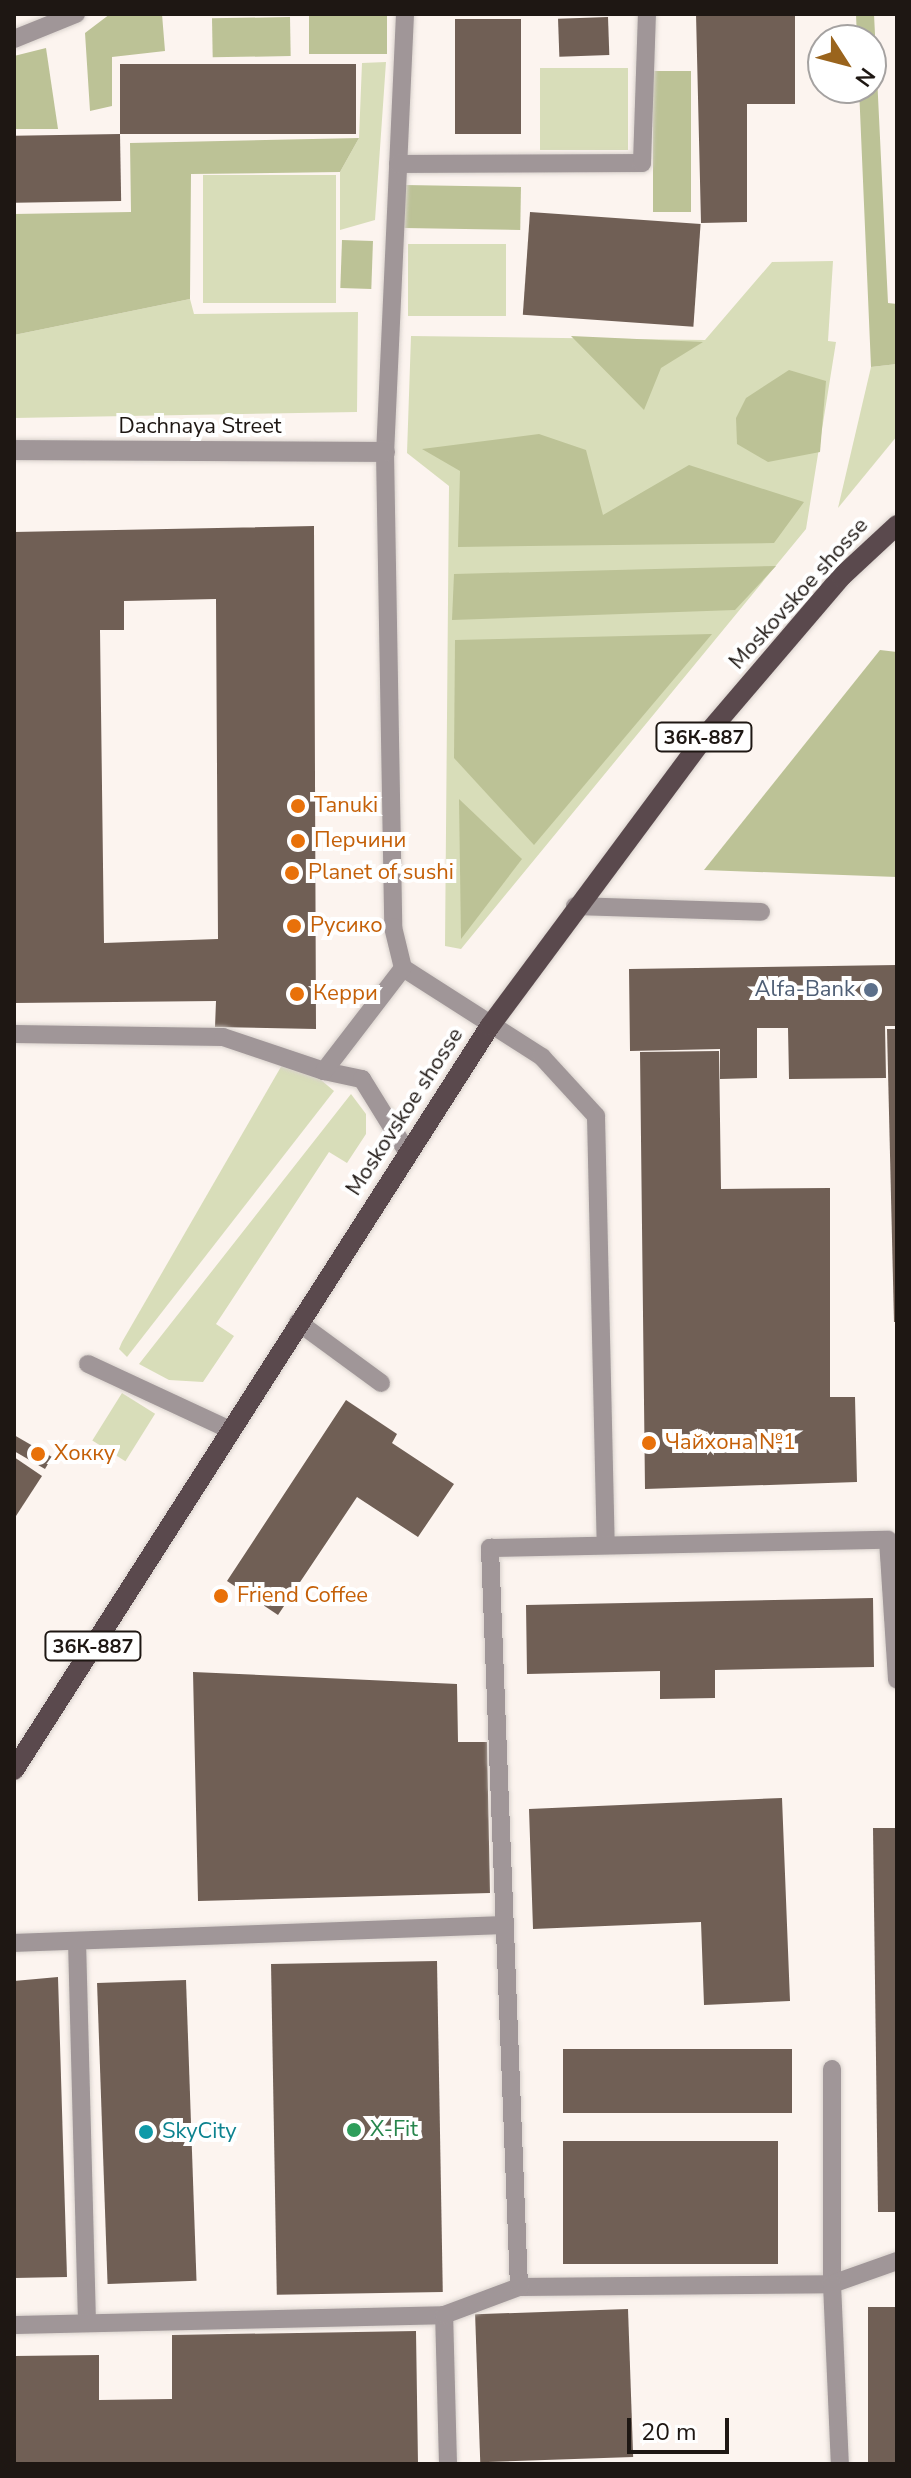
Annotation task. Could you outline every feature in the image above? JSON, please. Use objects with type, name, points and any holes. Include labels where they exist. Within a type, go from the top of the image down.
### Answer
[{"type":"main road","name":"Moskovskoe shosse","points":[[14,1770],[406,1150],[575,906],[707,734],[842,576],[897,525]]},
{"type":"street","name":"Dachnaya Street","points":[[14,450],[385,452]]},
{"type":"lane","points":[[14,39],[76,14]]},
{"type":"lane","points":[[405,14],[385,452],[393,927],[403,968],[542,1057],[596,1116],[606,1545]]},
{"type":"lane","points":[[398,164],[642,163],[647,14]]},
{"type":"lane","points":[[575,906],[761,912]]},
{"type":"lane","points":[[324,1071],[403,968]]},
{"type":"lane","points":[[14,1034],[223,1037],[324,1071],[362,1079],[406,1150]]},
{"type":"lane","points":[[298,1322],[381,1383]]},
{"type":"lane","points":[[88,1364],[230,1430]]},
{"type":"lane","points":[[519,2287],[490,1548],[888,1540],[897,1680]]},
{"type":"lane","points":[[14,1943],[503,1925]]},
{"type":"lane","points":[[77,1941],[87,2323]]},
{"type":"lane","points":[[832,2069],[832,2284],[840,2464]]},
{"type":"lane","points":[[14,2325],[444,2315],[519,2287],[832,2284],[897,2261]]},
{"type":"lane","points":[[444,2315],[448,2464]]},
{"type":"green space","points":[[110,14],[162,14],[165,51],[112,57],[112,106],[90,111],[85,33]]},
{"type":"green space","points":[[856,14],[874,14],[874,24],[856,24]]},
{"type":"green space","points":[[309,16],[387,16],[387,54],[309,54]]},
{"type":"green space","points":[[290,17],[291,56],[213,57],[212,18]]},
{"type":"green space","points":[[46,48],[58,129],[14,129],[14,56]]},
{"type":"green space","points":[[386,62],[375,220],[340,230],[340,172],[359,138],[362,63]]},
{"type":"green space","points":[[540,68],[628,68],[628,150],[540,150]]},
{"type":"green space","points":[[653,71],[691,71],[691,212],[653,212]]},
{"type":"green space","points":[[860,104],[878,104],[888,303],[897,304],[897,364],[871,367]]},
{"type":"green space","points":[[359,138],[340,172],[191,174],[190,299],[14,335],[14,214],[131,212],[130,143]]},
{"type":"green space","points":[[203,175],[336,175],[336,303],[203,303]]},
{"type":"green space","points":[[405,185],[521,187],[520,230],[404,228]]},
{"type":"green space","points":[[342,240],[373,241],[371,289],[340,288]]},
{"type":"green space","points":[[408,244],[506,244],[506,316],[408,316]]},
{"type":"green space","points":[[833,261],[828,341],[836,342],[806,529],[461,949],[445,946],[449,486],[407,453],[411,336],[705,340],[772,262]]},
{"type":"green space","points":[[190,299],[194,314],[358,312],[357,412],[14,418],[14,335]]},
{"type":"green space","points":[[571,336],[703,342],[661,368],[644,410]]},
{"type":"green space","points":[[897,364],[897,436],[838,508],[871,367]]},
{"type":"green space","points":[[789,370],[826,381],[820,452],[768,462],[737,444],[736,418],[746,398]]},
{"type":"green space","points":[[539,434],[586,450],[603,515],[689,465],[804,502],[774,543],[458,547],[460,471],[422,449]]},
{"type":"green space","points":[[776,566],[735,610],[452,620],[454,574]]},
{"type":"green space","points":[[712,634],[534,845],[454,758],[455,640]]},
{"type":"green space","points":[[880,650],[897,652],[897,877],[704,870]]},
{"type":"green space","points":[[459,799],[522,859],[461,939]]},
{"type":"green space","points":[[282,1065],[314,1074],[334,1091],[127,1357],[119,1349],[122,1342]]},
{"type":"green space","points":[[351,1094],[366,1114],[366,1134],[347,1163],[329,1152],[216,1324],[234,1336],[203,1382],[169,1380],[139,1364]]},
{"type":"green space","points":[[122,1393],[155,1414],[125,1461],[92,1440]]},
{"type":"building","points":[[696,14],[795,14],[795,104],[747,104],[747,222],[701,223]]},
{"type":"building","points":[[608,17],[609,55],[559,57],[558,19]]},
{"type":"building","points":[[455,19],[521,19],[521,134],[455,134]]},
{"type":"building","points":[[120,64],[356,64],[356,134],[120,134]]},
{"type":"building","points":[[120,134],[121,201],[15,203],[14,136]]},
{"type":"building","points":[[530,212],[701,224],[693,327],[523,315]]},
{"type":"building","points":[[314,526],[316,1029],[215,1027],[216,1001],[14,1003],[14,532]],"holes":[[[216,599],[218,939],[104,943],[100,630],[124,630],[124,601]]]},
{"type":"building","points":[[897,965],[897,1026],[885,1026],[886,1078],[789,1079],[788,1028],[757,1028],[757,1078],[720,1079],[720,1049],[630,1051],[629,969]]},
{"type":"building","points":[[887,1029],[897,1029],[897,1322],[894,1322]]},
{"type":"building","points":[[719,1051],[721,1189],[830,1188],[830,1397],[855,1397],[857,1482],[645,1489],[640,1052]]},
{"type":"building","points":[[346,1400],[397,1434],[392,1443],[454,1484],[418,1537],[357,1497],[278,1615],[227,1581]]},
{"type":"building","points":[[14,1435],[52,1457],[45,1469],[14,1451]]},
{"type":"building","points":[[14,1457],[42,1476],[14,1519]]},
{"type":"building","points":[[873,1598],[874,1667],[715,1670],[715,1698],[660,1699],[660,1671],[527,1674],[526,1605]]},
{"type":"building","points":[[193,1672],[457,1684],[458,1742],[487,1742],[490,1893],[198,1901]]},
{"type":"building","points":[[782,1798],[790,2001],[704,2005],[701,1922],[533,1929],[529,1809]]},
{"type":"building","points":[[873,1828],[897,1828],[897,2212],[878,2212]]},
{"type":"building","points":[[437,1961],[443,2292],[277,2295],[271,1964]]},
{"type":"building","points":[[58,1977],[67,2277],[14,2278],[14,1981]]},
{"type":"building","name":"SkyCity","points":[[186,1980],[197,2281],[108,2284],[97,1983]]},
{"type":"building","points":[[563,2049],[792,2049],[792,2113],[563,2113]]},
{"type":"building","points":[[563,2141],[778,2141],[778,2264],[563,2264]]},
{"type":"building","points":[[868,2307],[897,2307],[897,2464],[868,2464]]},
{"type":"building","points":[[628,2309],[633,2457],[480,2462],[475,2314]]},
{"type":"building","points":[[416,2331],[418,2464],[14,2464],[14,2356],[99,2355],[99,2400],[172,2399],[172,2335]]},
{"type":"place","name":"Tanuki","points":[[298,806]]},
{"type":"place","name":"Перчини","points":[[298,841]]},
{"type":"place","name":"Planet of sushi","points":[[292,873]]},
{"type":"place","name":"Русико","points":[[294,926]]},
{"type":"place","name":"Alfa-Bank","points":[[871,990]]},
{"type":"place","name":"Керри","points":[[297,994]]},
{"type":"place","name":"Чайхона №1","points":[[649,1443]]},
{"type":"place","name":"Хокку","points":[[38,1454]]},
{"type":"place","name":"Friend Coffee","points":[[221,1596]]},
{"type":"place","name":"X-Fit","points":[[354,2130]]},
{"type":"place","name":"SkyCity","points":[[146,2132]]}]
